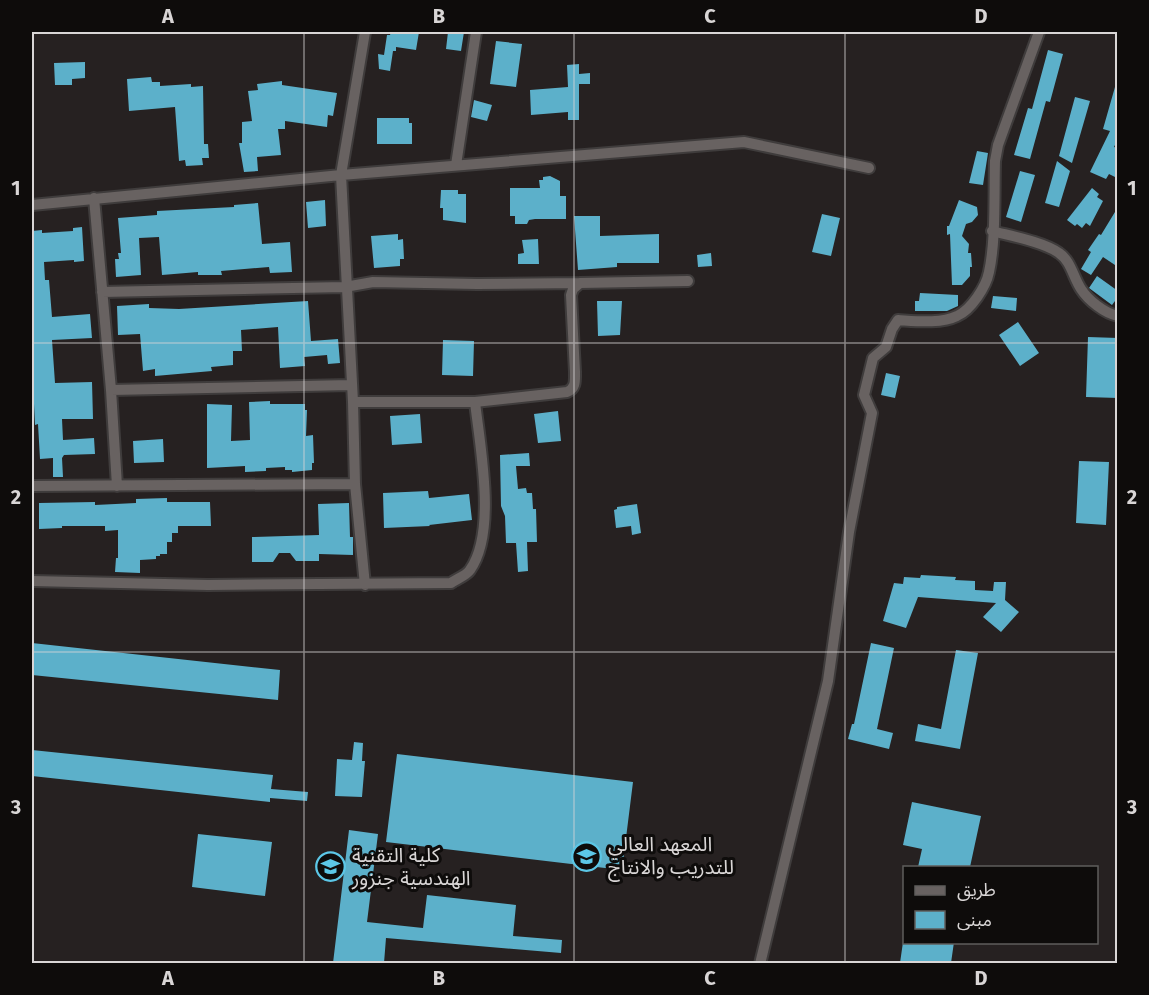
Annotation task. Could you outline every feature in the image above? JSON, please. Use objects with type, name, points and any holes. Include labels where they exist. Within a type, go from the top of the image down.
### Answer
[{"type":"street","points":[[365,32],[341,175],[355,484],[365,585]]},
{"type":"street","points":[[456,165],[476,32]]},
{"type":"street","points":[[760,963],[828,681],[849,532],[872,412],[864,394],[873,358],[886,347],[892,329],[898,320],[949,319],[958,316],[967,309],[980,291],[989,273],[995,161],[998,145],[1040,32]]},
{"type":"street","points":[[32,204],[341,175],[744,142],[869,168]]},
{"type":"street","points":[[94,198],[117,486]]},
{"type":"street","points":[[992,231],[1031,241],[1059,253],[1070,265],[1081,290],[1096,305],[1117,316]]},
{"type":"street","points":[[102,292],[345,287],[373,282],[477,284],[688,280]]},
{"type":"street","points":[[353,402],[475,402],[567,392],[574,384],[575,372],[571,295],[573,289],[580,283]]},
{"type":"street","points":[[111,390],[351,385]]},
{"type":"street","points":[[32,581],[208,585],[451,583],[469,571],[481,542],[486,512],[475,402]]},
{"type":"street","points":[[32,486],[355,484]]},
{"type":"building","points":[[391,32],[419,32],[416,50],[396,47],[396,51],[393,51],[390,71],[379,69],[378,54],[384,55],[387,35]]},
{"type":"building","points":[[448,32],[464,32],[461,51],[446,49]]},
{"type":"building","points":[[496,41],[522,44],[516,87],[490,84]]},
{"type":"building","points":[[1048,50],[1063,54],[1050,102],[1046,101],[1030,159],[1014,155],[1028,108],[1032,109]]},
{"type":"building","points":[[85,62],[85,78],[72,79],[72,85],[55,85],[54,63]]},
{"type":"building","points":[[579,64],[579,74],[590,73],[590,84],[579,84],[579,120],[568,120],[568,112],[531,115],[530,90],[568,87],[567,65]]},
{"type":"building","points":[[151,77],[152,82],[160,82],[160,86],[191,84],[191,87],[203,86],[204,144],[208,144],[209,158],[202,158],[203,165],[186,166],[185,160],[179,161],[175,107],[129,111],[127,79]]},
{"type":"building","points":[[282,81],[282,85],[337,93],[333,116],[328,115],[327,127],[285,121],[285,129],[278,129],[281,155],[257,157],[258,171],[244,172],[239,143],[242,143],[242,122],[252,121],[248,91],[258,90],[257,84]]},
{"type":"building","points":[[1115,87],[1118,87],[1118,139],[1114,147],[1118,148],[1118,172],[1115,177],[1109,174],[1106,179],[1090,172],[1110,131],[1103,129]]},
{"type":"building","points":[[1075,97],[1090,101],[1072,163],[1059,156]]},
{"type":"building","points":[[474,100],[492,105],[487,121],[471,117]]},
{"type":"building","points":[[377,118],[409,118],[409,123],[412,123],[412,144],[377,144]]},
{"type":"building","points":[[977,151],[988,153],[983,185],[969,183]]},
{"type":"building","points":[[1057,161],[1070,171],[1059,207],[1045,203]]},
{"type":"building","points":[[1020,171],[1035,175],[1021,222],[1006,217]]},
{"type":"building","points":[[550,176],[560,181],[560,196],[566,196],[566,219],[535,219],[529,220],[527,224],[515,224],[515,216],[510,216],[510,188],[540,188],[539,180]]},
{"type":"building","points":[[1092,188],[1099,194],[1097,197],[1103,201],[1090,226],[1086,223],[1082,228],[1077,224],[1075,226],[1067,220]]},
{"type":"building","points":[[441,190],[458,190],[458,194],[466,194],[466,223],[443,220],[443,208],[440,208]]},
{"type":"building","points":[[325,200],[326,226],[308,228],[306,202]]},
{"type":"building","points":[[959,200],[977,207],[978,215],[972,222],[966,224],[962,236],[969,244],[968,253],[971,253],[970,276],[962,285],[952,285],[950,234],[947,235],[947,226],[949,226]]},
{"type":"building","points":[[258,203],[262,244],[290,242],[292,272],[270,273],[269,267],[221,271],[222,275],[198,275],[198,272],[162,275],[159,237],[139,238],[141,275],[116,277],[115,259],[119,259],[118,253],[121,253],[118,218],[157,215],[157,211],[234,207],[234,205]]},
{"type":"building","points":[[1118,207],[1118,267],[1103,257],[1091,275],[1081,269],[1091,252],[1088,250],[1099,234],[1101,235]]},
{"type":"building","points":[[822,214],[840,218],[831,256],[812,252]]},
{"type":"building","points":[[574,216],[600,216],[600,236],[659,234],[659,263],[617,263],[617,267],[578,270]]},
{"type":"building","points":[[82,227],[84,261],[44,262],[45,280],[49,280],[52,317],[90,314],[92,338],[52,340],[55,383],[92,382],[93,419],[62,419],[63,440],[94,438],[95,454],[64,455],[62,458],[63,477],[53,477],[53,458],[40,459],[38,424],[35,425],[34,404],[32,404],[32,231],[42,230],[42,233],[73,231],[73,228]]},
{"type":"building","points":[[398,234],[398,240],[403,239],[404,259],[400,259],[400,266],[374,268],[371,236]]},
{"type":"building","points":[[538,239],[539,264],[518,264],[518,254],[524,253],[522,240]]},
{"type":"building","points":[[711,253],[712,266],[698,267],[697,255]]},
{"type":"building","points":[[1097,276],[1118,291],[1118,297],[1112,305],[1089,288]]},
{"type":"building","points":[[920,293],[958,295],[958,306],[947,311],[915,311],[915,301],[919,301]]},
{"type":"building","points":[[993,296],[1017,298],[1016,311],[991,308]]},
{"type":"building","points":[[308,301],[311,341],[338,339],[340,363],[328,364],[327,355],[304,357],[305,366],[280,368],[278,327],[241,330],[242,351],[233,351],[233,365],[211,367],[212,371],[155,376],[155,369],[143,371],[140,334],[118,335],[117,306],[149,304],[149,308],[179,309]]},
{"type":"building","points":[[597,301],[622,301],[620,335],[598,336]]},
{"type":"building","points":[[1018,322],[1039,353],[1020,366],[999,335]]},
{"type":"building","points":[[1088,337],[1118,338],[1118,398],[1086,397]]},
{"type":"building","points":[[443,340],[474,341],[473,376],[442,375]]},
{"type":"building","points":[[886,373],[900,376],[895,398],[881,395]]},
{"type":"building","points":[[270,401],[270,404],[305,404],[305,410],[307,410],[306,436],[313,435],[312,470],[292,472],[292,470],[285,470],[285,467],[245,472],[245,466],[207,468],[207,404],[232,405],[231,441],[250,440],[249,402]]},
{"type":"building","points":[[558,411],[561,441],[538,443],[534,414]]},
{"type":"building","points":[[420,414],[422,443],[392,445],[390,416]]},
{"type":"building","points":[[163,439],[164,462],[134,463],[133,441]]},
{"type":"building","points":[[529,453],[530,466],[516,466],[518,489],[526,488],[527,493],[532,493],[533,509],[536,509],[537,542],[527,542],[528,571],[518,572],[516,543],[506,543],[505,516],[501,506],[500,455]]},
{"type":"building","points":[[1079,461],[1109,462],[1106,525],[1076,523]]},
{"type":"building","points":[[428,491],[429,498],[469,494],[472,520],[430,526],[384,528],[383,493]]},
{"type":"building","points":[[167,498],[167,502],[210,502],[211,526],[178,526],[178,533],[172,533],[172,542],[167,542],[167,554],[160,554],[156,556],[156,559],[140,560],[140,573],[115,572],[116,558],[118,558],[118,530],[105,531],[105,526],[62,526],[62,528],[39,529],[39,503],[95,502],[95,505],[136,503],[136,499]]},
{"type":"building","points":[[349,503],[353,555],[319,554],[319,561],[296,561],[290,553],[279,553],[273,562],[252,562],[252,537],[319,535],[318,504]]},
{"type":"building","points":[[637,504],[641,533],[632,535],[631,526],[616,528],[614,510],[617,507]]},
{"type":"building","points":[[921,575],[956,577],[955,580],[975,581],[975,590],[993,591],[994,582],[1006,582],[1005,600],[1019,612],[1001,632],[983,617],[996,603],[918,597],[906,628],[883,621],[894,583],[903,584],[904,577],[920,578]]},
{"type":"building","points":[[32,643],[280,670],[278,700],[32,675]]},
{"type":"building","points":[[871,643],[894,648],[877,729],[893,733],[889,749],[848,739],[852,724],[854,724]]},
{"type":"building","points":[[956,650],[978,653],[960,749],[915,741],[918,724],[941,729]]},
{"type":"building","points":[[354,742],[363,743],[362,761],[365,761],[362,797],[335,796],[337,759],[352,760]]},
{"type":"building","points":[[32,750],[273,775],[271,789],[308,792],[307,801],[270,798],[270,802],[32,776]]},
{"type":"building","points":[[397,754],[633,782],[622,870],[386,842]]},
{"type":"building","points":[[912,802],[981,816],[970,866],[918,866],[922,849],[903,845]]},
{"type":"building","points":[[349,830],[378,834],[367,922],[423,928],[427,895],[516,905],[513,936],[562,940],[561,953],[386,938],[384,963],[333,963]]},
{"type":"building","points":[[198,834],[272,842],[265,896],[192,887]]},
{"type":"building","points":[[903,942],[903,944],[954,944],[951,963],[900,963]]},
{"type":"place","name":"المعهد العالي للتدريب والانتاج","points":[[587,856]]},
{"type":"place","name":"كلية التقنية الهندسية جنزور","points":[[331,866]]}]
